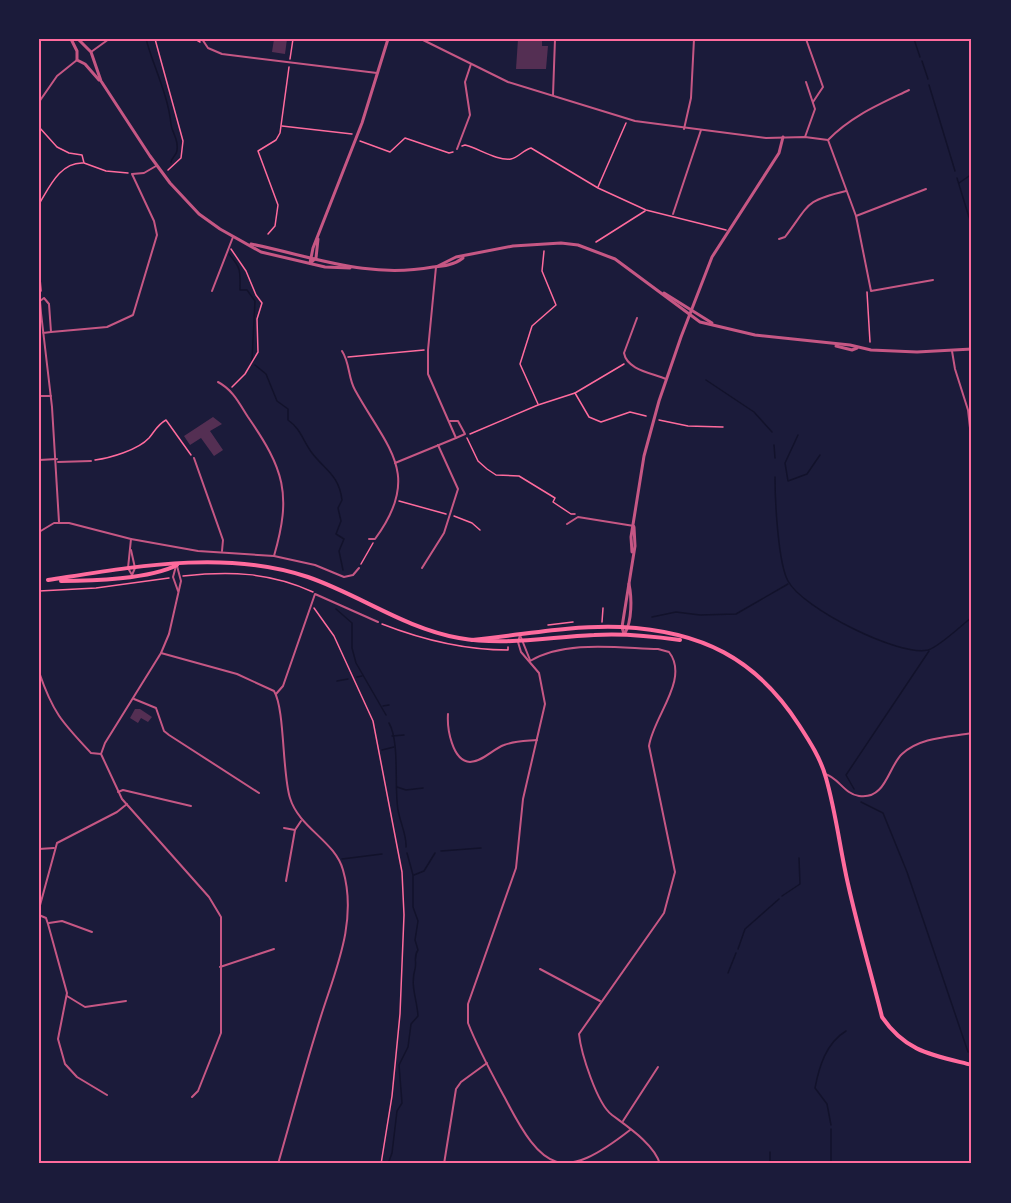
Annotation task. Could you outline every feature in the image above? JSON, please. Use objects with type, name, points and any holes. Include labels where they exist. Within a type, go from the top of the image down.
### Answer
[{"type":"main road","points":[[177,565],[169,570],[92,581],[45,580],[128,568],[177,565],[241,563],[309,577],[408,624],[472,640],[524,642],[624,634],[696,641]]},
{"type":"main road","points":[[472,640],[574,628],[622,627],[696,641],[726,651],[758,673],[794,717],[817,755],[825,774],[849,886],[882,1017],[892,1032],[906,1044],[925,1053],[972,1065]]},
{"type":"street","points":[[71,39],[77,51],[77,60]]},
{"type":"street","points":[[78,39],[91,52],[101,81]]},
{"type":"street","points":[[91,52],[109,39]]},
{"type":"street","points":[[202,39],[208,48],[222,54],[377,73]]},
{"type":"street","points":[[310,264],[310,257],[356,140],[388,39]]},
{"type":"street","points":[[420,39],[505,81],[628,118],[684,129],[828,140]]},
{"type":"street","points":[[553,95],[555,39]]},
{"type":"street","points":[[684,129],[691,98],[694,39]]},
{"type":"street","points":[[806,39],[823,87],[813,102]]},
{"type":"street","points":[[77,51],[85,47]]},
{"type":"street","points":[[85,64],[92,59]]},
{"type":"street","points":[[77,60],[85,64],[101,81],[157,166],[193,208],[232,237],[278,257],[341,269],[350,268]]},
{"type":"street","points":[[39,102],[57,76],[77,60]]},
{"type":"street","points":[[457,149],[470,115],[465,82],[471,64]]},
{"type":"street","points":[[805,137],[814,114],[813,102],[806,82]]},
{"type":"street","points":[[828,140],[844,125],[865,111],[909,90]]},
{"type":"street","points":[[673,214],[701,130]]},
{"type":"street","points":[[624,634],[622,627],[636,537],[634,526],[642,466],[666,379],[712,258],[779,153],[783,137]]},
{"type":"street","points":[[828,140],[856,216],[871,291],[933,280]]},
{"type":"street","points":[[43,333],[107,327],[133,315],[157,235],[154,221],[132,174],[144,173],[157,166]]},
{"type":"street","points":[[856,216],[926,189]]},
{"type":"street","points":[[779,239],[785,237],[806,207],[817,198],[846,191]]},
{"type":"street","points":[[212,291],[232,237]]},
{"type":"street","points":[[310,264],[316,258],[318,239]]},
{"type":"street","points":[[245,243],[316,258],[350,268],[393,272],[453,264],[465,257],[513,246],[561,243],[579,245],[606,254],[714,325]]},
{"type":"street","points":[[436,267],[428,374],[456,438]]},
{"type":"street","points":[[663,293],[689,316],[700,322],[755,335],[832,345],[850,345],[857,348],[917,352],[972,349]]},
{"type":"street","points":[[41,297],[49,304],[51,332]]},
{"type":"street","points":[[41,297],[57,461],[60,522]]},
{"type":"street","points":[[637,318],[624,353],[625,359],[633,366],[666,379]]},
{"type":"street","points":[[342,351],[346,357],[354,389],[378,424],[395,463],[399,482],[398,501],[388,522],[375,539],[369,539]]},
{"type":"street","points":[[952,351],[955,369],[968,410],[972,446]]},
{"type":"street","points":[[218,382],[229,389],[267,445],[278,466],[284,509],[274,556]]},
{"type":"street","points":[[39,396],[51,396]]},
{"type":"street","points":[[395,463],[465,434],[458,421],[449,422]]},
{"type":"street","points":[[422,568],[444,533],[458,489],[438,445]]},
{"type":"street","points":[[194,458],[223,537],[222,551]]},
{"type":"street","points":[[39,460],[91,461]]},
{"type":"street","points":[[567,524],[578,517],[634,526]]},
{"type":"street","points":[[39,532],[60,522],[131,539],[198,551],[274,556],[315,565],[346,578],[359,568]]},
{"type":"street","points":[[131,539],[128,568],[132,575]]},
{"type":"street","points":[[131,550],[135,568],[132,575]]},
{"type":"street","points":[[177,565],[173,577],[178,591]]},
{"type":"street","points":[[101,754],[161,653],[169,634],[182,576],[177,565]]},
{"type":"street","points":[[624,634],[628,628],[631,594],[629,582]]},
{"type":"street","points":[[278,1164],[321,1013],[341,960],[348,901],[342,867],[336,856],[302,821],[289,793],[276,694],[283,686],[315,594],[378,622]]},
{"type":"street","points":[[520,635],[530,661]]},
{"type":"street","points":[[520,635],[518,642],[523,656],[539,673],[545,700],[523,799],[513,877],[468,1004],[468,1023],[527,1138],[539,1153],[549,1160],[570,1162],[593,1156],[630,1130]]},
{"type":"street","points":[[530,661],[549,652],[577,649],[658,649],[669,652],[674,660],[671,691],[656,722],[649,746],[675,878],[664,913],[580,1030],[580,1039],[600,1099],[612,1115],[623,1121],[658,1158],[660,1164]]},
{"type":"street","points":[[161,653],[237,674],[276,694]]},
{"type":"street","points":[[39,672],[51,705],[60,720],[91,753],[101,754]]},
{"type":"street","points":[[133,699],[152,704],[169,735],[259,794]]},
{"type":"street","points":[[448,714],[450,736],[460,757],[466,761],[477,760],[505,745],[537,741]]},
{"type":"street","points":[[825,774],[850,793],[867,796],[880,789],[899,757],[907,749],[923,741],[972,733]]},
{"type":"street","points":[[101,754],[118,792],[215,906],[221,917],[221,1033],[198,1091],[192,1097]]},
{"type":"street","points":[[118,792],[123,790],[191,806]]},
{"type":"street","points":[[39,909],[54,848],[60,840],[117,812],[127,804]]},
{"type":"street","points":[[286,882],[296,830],[302,821]]},
{"type":"street","points":[[284,828],[296,830]]},
{"type":"street","points":[[39,849],[54,848]]},
{"type":"street","points":[[39,915],[46,918],[61,964],[68,996],[58,1039],[65,1064],[77,1077],[107,1095]]},
{"type":"street","points":[[48,924],[62,921],[92,932]]},
{"type":"street","points":[[220,967],[274,949]]},
{"type":"street","points":[[540,969],[600,1000]]},
{"type":"street","points":[[68,996],[86,1007],[126,1001]]},
{"type":"street","points":[[444,1164],[456,1089],[461,1082],[487,1063]]},
{"type":"street","points":[[623,1121],[658,1067]]},
{"type":"path","points":[[155,39],[183,141],[181,158],[168,170]]},
{"type":"path","points":[[268,234],[275,221],[278,206],[258,151],[276,140],[282,126],[293,39]]},
{"type":"path","points":[[598,188],[628,118]]},
{"type":"path","points":[[282,126],[353,134]]},
{"type":"path","points":[[39,128],[57,147],[69,153],[82,155],[84,164]]},
{"type":"path","points":[[356,140],[390,152],[405,138],[449,153],[465,145],[499,157],[514,159],[531,148],[598,188],[646,210],[725,230]]},
{"type":"path","points":[[39,204],[63,170],[73,164],[84,164],[106,171],[132,174]]},
{"type":"path","points":[[596,243],[646,210]]},
{"type":"path","points":[[229,244],[262,303],[257,319],[258,352],[245,374],[229,389]]},
{"type":"path","points":[[538,405],[520,364],[532,326],[556,305],[542,271],[544,251]]},
{"type":"path","points":[[40,278],[41,291]]},
{"type":"path","points":[[867,291],[870,342]]},
{"type":"path","points":[[346,357],[428,350]]},
{"type":"path","points":[[470,434],[538,405],[575,393],[624,364]]},
{"type":"path","points":[[575,393],[589,417],[601,422],[630,412],[646,416]]},
{"type":"path","points":[[654,419],[688,426],[723,427]]},
{"type":"path","points":[[91,461],[112,456],[148,440],[155,429],[166,420],[194,458]]},
{"type":"path","points":[[467,438],[478,461],[487,469],[496,475],[519,476],[555,498],[554,502],[571,514],[579,514]]},
{"type":"path","points":[[398,501],[450,515],[472,523],[480,530]]},
{"type":"path","points":[[359,568],[375,539]]},
{"type":"path","points":[[311,605],[334,636],[368,706],[399,850],[404,915],[400,1014],[392,1096],[381,1164]]},
{"type":"path","points":[[602,624],[603,608]]},
{"type":"path","points":[[378,622],[440,644],[508,650]]},
{"type":"building","points":[[274,39],[287,39],[285,54],[272,52]]},
{"type":"building","points":[[518,39],[542,39],[542,46],[548,46],[546,69],[516,69]]},
{"type":"building","points":[[213,417],[222,424],[210,431],[223,450],[214,456],[201,438],[190,445],[184,436]]},
{"type":"building","points":[[135,709],[140,709],[152,717],[148,722],[141,718],[138,723],[130,718]]},
{"type":"waterway","points":[[146,39],[164,92],[177,143],[176,153],[171,162]]},
{"type":"waterway","points":[[914,39],[920,57]]},
{"type":"waterway","points":[[922,61],[928,79]]},
{"type":"waterway","points":[[929,85],[955,171]]},
{"type":"waterway","points":[[959,183],[972,174]]},
{"type":"waterway","points":[[957,178],[972,227]]},
{"type":"waterway","points":[[229,254],[239,271],[240,290],[247,290],[255,301],[252,360]]},
{"type":"waterway","points":[[255,365],[266,374],[277,401],[288,409],[288,420],[296,427],[312,453],[338,484],[342,500],[338,508],[341,521],[336,534],[344,539],[339,551],[343,570]]},
{"type":"waterway","points":[[706,380],[754,412],[772,432]]},
{"type":"waterway","points":[[798,435],[785,463],[788,481],[807,474],[820,455]]},
{"type":"waterway","points":[[774,445],[775,458]]},
{"type":"waterway","points":[[775,477],[778,531],[785,572],[788,581],[797,592],[812,604],[852,628],[896,646],[914,650],[933,648],[972,617]]},
{"type":"waterway","points":[[652,617],[676,612],[700,615],[736,614],[788,584]]},
{"type":"waterway","points":[[336,609],[352,623],[352,648],[356,663],[386,715]]},
{"type":"waterway","points":[[854,789],[846,775],[929,651]]},
{"type":"waterway","points":[[357,677],[362,676]]},
{"type":"waterway","points":[[337,681],[348,679]]},
{"type":"waterway","points":[[383,706],[389,705]]},
{"type":"waterway","points":[[389,723],[396,753],[397,800],[406,847]]},
{"type":"waterway","points":[[392,736],[404,735]]},
{"type":"waterway","points":[[382,750],[394,747]]},
{"type":"waterway","points":[[397,787],[406,790],[423,788]]},
{"type":"waterway","points":[[861,802],[883,813],[907,872],[968,1052]]},
{"type":"waterway","points":[[441,851],[481,848]]},
{"type":"waterway","points":[[388,1164],[392,1153],[397,1111],[402,1103],[399,1065],[408,1047],[411,1024],[418,1016],[413,981],[418,950],[415,940],[418,921],[413,907],[413,875],[407,853]]},
{"type":"waterway","points":[[414,875],[424,871],[435,853]]},
{"type":"waterway","points":[[342,859],[382,854]]},
{"type":"waterway","points":[[782,896],[800,884],[799,858]]},
{"type":"waterway","points":[[738,949],[745,929],[779,899]]},
{"type":"waterway","points":[[728,973],[736,953]]},
{"type":"waterway","points":[[831,1125],[827,1104],[815,1088],[821,1064],[828,1049],[846,1031]]},
{"type":"waterway","points":[[831,1129],[831,1164]]},
{"type":"waterway","points":[[770,1152],[770,1164]]},
{"type":"waterway","points":[[770,1161],[830,1162]]}]
